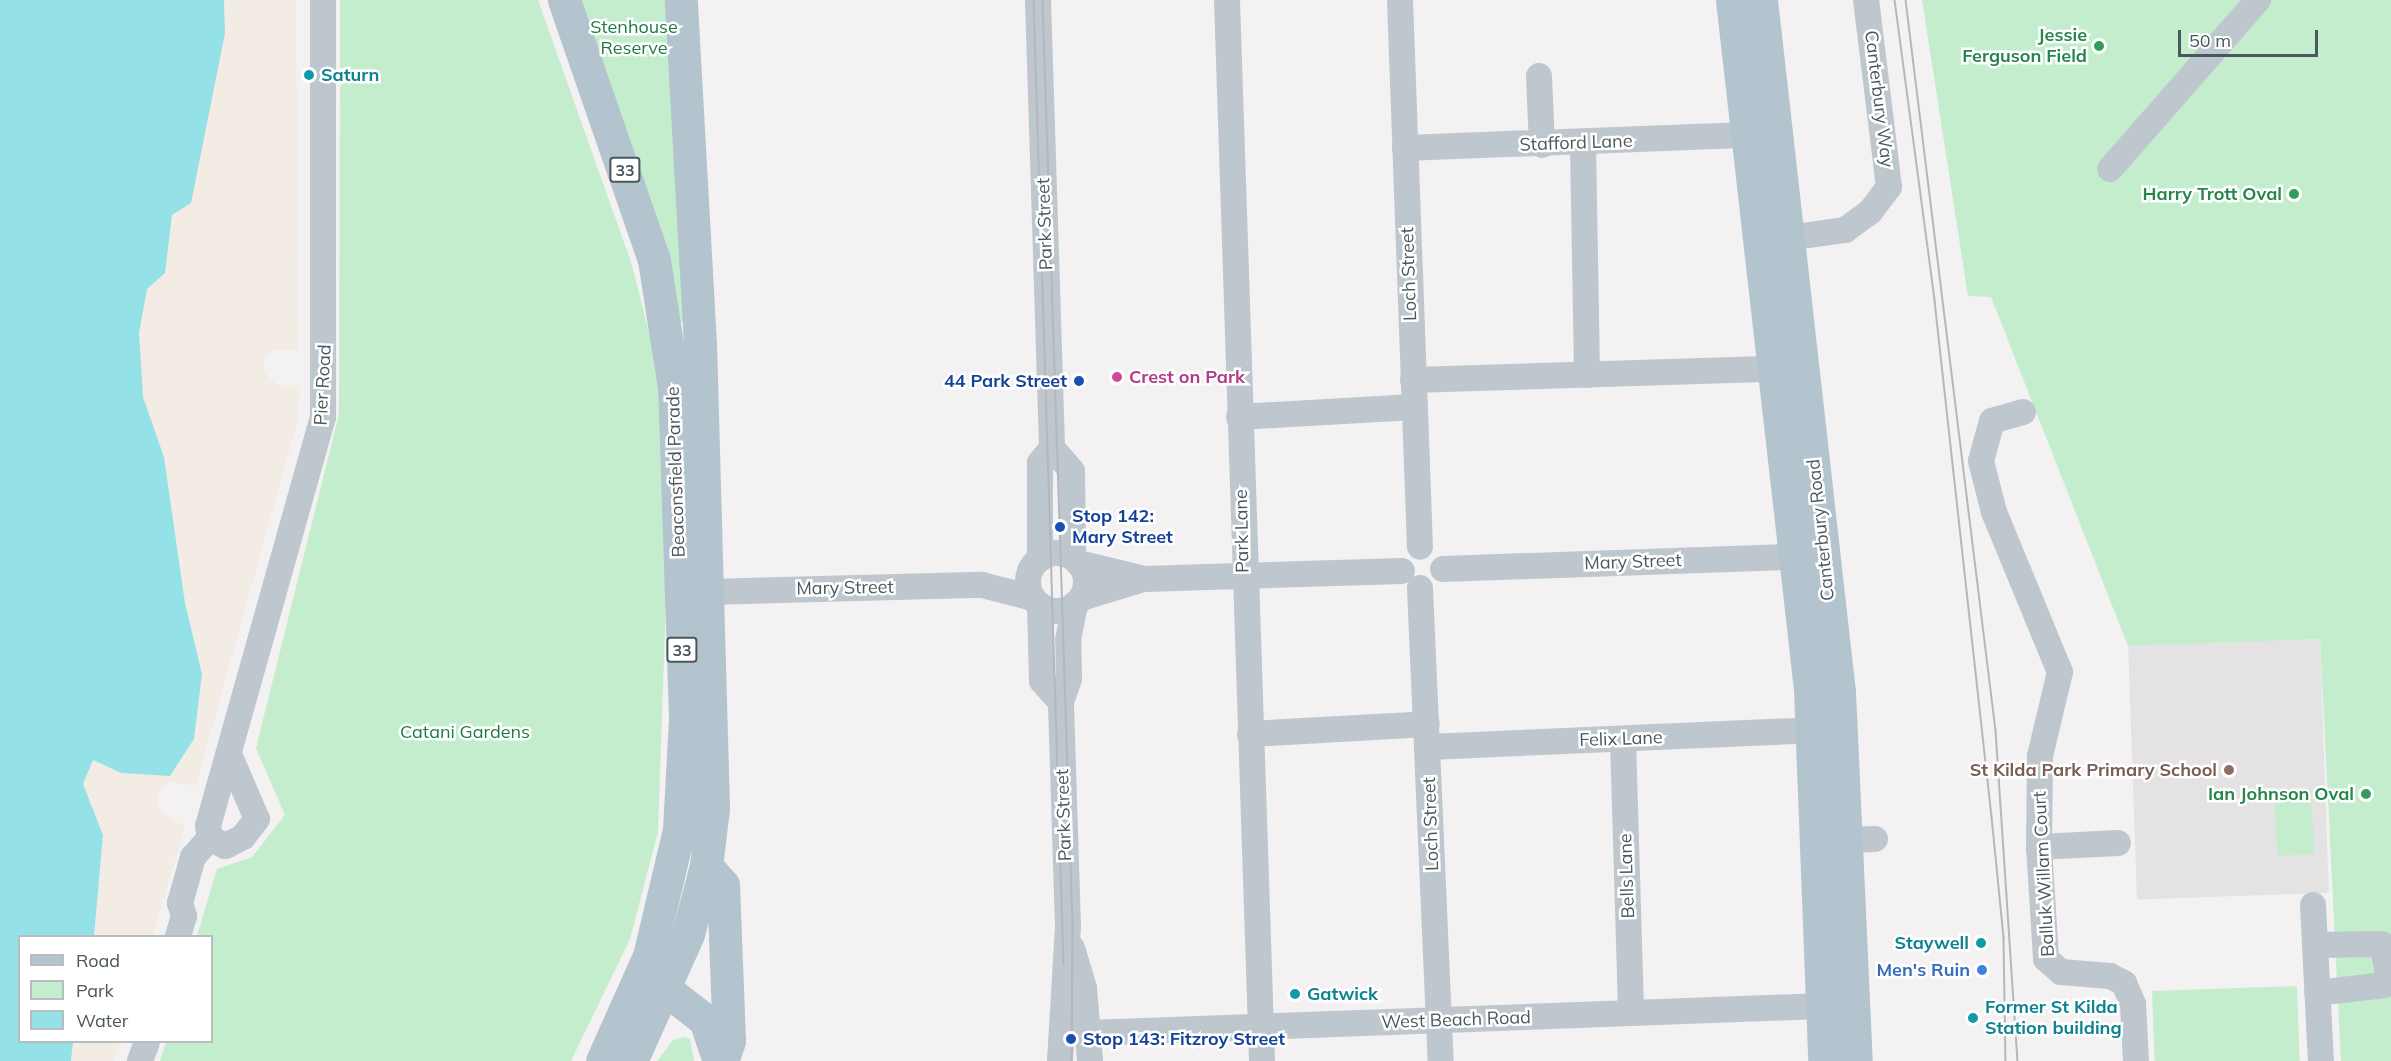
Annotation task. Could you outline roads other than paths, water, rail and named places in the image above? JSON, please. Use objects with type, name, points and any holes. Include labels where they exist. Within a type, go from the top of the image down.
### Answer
[{"type":"main road","name":"Beaconsfield Parade","points":[[564,0],[648,240],[674,388],[683,793],[659,970],[602,1061]]},
{"type":"main road","name":"Beaconsfield Parade","points":[[631,1061],[659,970],[706,866],[713,808],[708,592],[681,0]]},
{"type":"main road","name":"Canterbury Road","points":[[1732,0],[1773,369],[1809,556],[1839,692],[1856,1061]]},
{"type":"main road","name":"Canterbury Road","points":[[1761,0],[1788,238],[1809,556],[1813,730],[1846,840],[1822,1006],[1824,1061]]},
{"type":"main road","points":[[706,866],[723,885],[729,1041],[721,1061]]},
{"type":"main road","points":[[659,970],[712,981],[727,1004]]},
{"type":"main road","points":[[659,970],[705,1020],[721,1061]]},
{"type":"street","name":"Pier Road","points":[[210,838],[211,813],[231,759],[323,417],[323,0]]},
{"type":"street","name":"Park Street","points":[[1037,561],[1041,463],[1052,447],[1038,0]]},
{"type":"street","name":"Park Lane","points":[[1227,0],[1244,580],[1262,1061]]},
{"type":"street","name":"Loch Street","points":[[1400,0],[1420,547]]},
{"type":"street","name":"Canterbury Way","points":[[1788,238],[1845,230],[1863,220],[1888,187],[1866,0]]},
{"type":"street","points":[[2110,169],[2258,0]]},
{"type":"street","points":[[1539,76],[1542,145]]},
{"type":"street","name":"Stafford Lane","points":[[1405,148],[1583,144],[1747,135]]},
{"type":"street","points":[[1583,144],[1587,375]]},
{"type":"street","points":[[1413,380],[1773,369]]},
{"type":"street","points":[[1239,417],[1414,407]]},
{"type":"street","name":"Balluk Willam Court","points":[[2023,412],[1992,421],[1981,461],[1994,512],[2060,672],[2042,739],[2039,847],[2048,965],[2124,983],[2133,1004],[2136,1061]]},
{"type":"street","points":[[1052,447],[1072,471],[1076,560],[1086,580],[1078,601]]},
{"type":"street","points":[[1060,702],[1042,681],[1036,602],[1028,580],[1037,561],[1056,553],[1144,579],[1411,579],[1433,586],[1443,568],[1438,554],[1420,547],[1404,558],[1411,579]]},
{"type":"street","name":"Mary Street","points":[[1443,568],[1809,556]]},
{"type":"street","name":"Mary Street","points":[[982,585],[1037,561]]},
{"type":"street","points":[[1036,602],[1056,611],[1078,601],[1144,579]]},
{"type":"street","name":"Loch Street","points":[[1411,579],[1428,736],[1441,1061]]},
{"type":"street","name":"Mary Street","points":[[708,592],[982,585],[1036,602]]},
{"type":"street","name":"Park Street","points":[[1060,1061],[1068,927],[1060,702],[1069,680],[1068,640],[1078,601]]},
{"type":"street","name":"Felix Lane","points":[[1250,734],[1623,740],[1813,730]]},
{"type":"street","name":"Bells Lane","points":[[1623,740],[1631,1013]]},
{"type":"street","points":[[178,935],[184,916],[180,903],[193,857],[210,838],[225,846],[243,837],[258,819],[231,759]]},
{"type":"street","points":[[2039,847],[2118,843]]},
{"type":"street","points":[[2313,905],[2321,1061]]},
{"type":"street","name":"Park Street","points":[[1068,927],[1090,1033],[1090,1061]]},
{"type":"street","points":[[2315,945],[2382,944],[2388,972],[2385,985],[2317,993]]},
{"type":"street","name":"West Beach Road","points":[[1090,1033],[1822,1006]]},
{"type":"street","points":[[140,1061],[146,1043]]},
{"type":"water","points":[[0,0],[224,0],[225,33],[191,203],[172,215],[165,273],[147,289],[139,333],[143,397],[164,457],[185,603],[202,674],[194,739],[170,776],[121,773],[93,760],[83,784],[103,835],[94,935],[18,935],[18,1043],[73,1043],[71,1061],[0,1061]]},
{"type":"tram line","points":[[1034,0],[1064,965]]},
{"type":"tram line","points":[[1043,0],[1073,925],[1072,1061]]},
{"type":"tram line","points":[[1895,0],[1935,301],[1992,817],[2004,938],[2006,1061]]},
{"type":"tram line","points":[[1906,0],[1996,731],[2018,1061]]},
{"type":"place","name":"Jessie Ferguson Field","points":[[2099,46]]},
{"type":"place","name":"Saturn","points":[[309,75]]},
{"type":"place","name":"Harry Trott Oval","points":[[2294,194]]},
{"type":"place","name":"Crest on Park","points":[[1117,377]]},
{"type":"place","name":"44 Park Street","points":[[1079,381]]},
{"type":"place","name":"Stop 142: Mary Street","points":[[1060,527]]},
{"type":"place","name":"St Kilda Park Primary School","points":[[2229,770]]},
{"type":"place","name":"Ian Johnson Oval","points":[[2366,794]]},
{"type":"place","name":"Staywell","points":[[1981,943]]},
{"type":"place","name":"Men's Ruin","points":[[1982,970]]},
{"type":"place","name":"Gatwick","points":[[1295,994]]},
{"type":"place","name":"Former St Kilda Station building","points":[[1973,1018]]},
{"type":"place","name":"Stop 143: Fitzroy Street","points":[[1071,1039]]},
{"type":"park label","name":"Stenhouse Reserve","points":[[634,38]]},
{"type":"park label","name":"Catani Gardens","points":[[465,732]]}]
